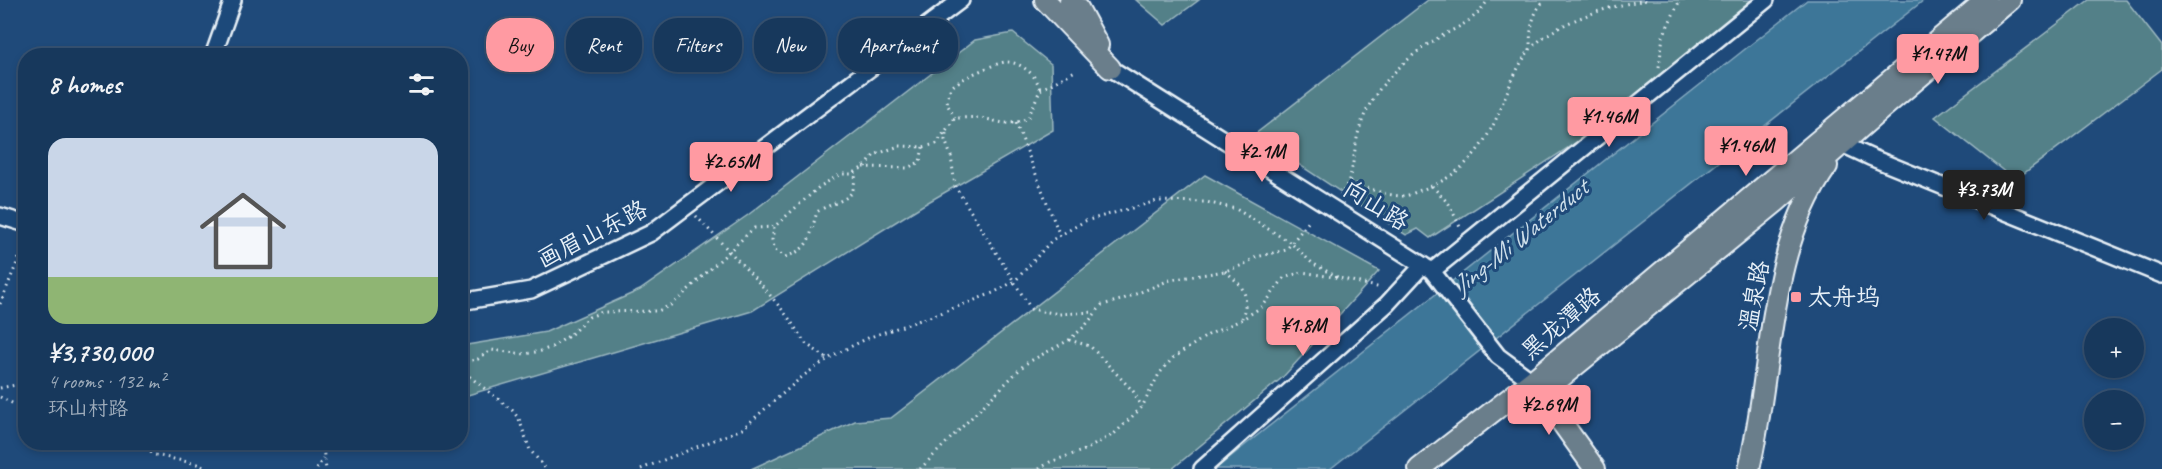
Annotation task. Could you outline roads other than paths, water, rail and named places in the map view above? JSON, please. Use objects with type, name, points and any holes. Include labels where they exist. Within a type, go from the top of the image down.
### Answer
[{"type":"main road","name":"向山路","points":[[1045,0],[1110,68]]},
{"type":"main road","name":"向山路","points":[[1070,0],[1078,8],[1110,68]]},
{"type":"main road","name":"黑龙潭路","points":[[1532,381],[1554,383],[1776,202],[1836,138],[1986,0]]},
{"type":"main road","name":"黑龙潭路","points":[[1836,138],[2010,0]]},
{"type":"main road","name":"温泉路","points":[[1749,469],[1778,293],[1792,236],[1803,204],[1836,138]]},
{"type":"main road","points":[[1419,469],[1532,381],[1596,469]]},
{"type":"street","points":[[216,48],[232,0]]},
{"type":"street","name":"画眉山东路","points":[[468,302],[531,290],[651,233],[961,0]]},
{"type":"street","points":[[1202,469],[1398,292],[1427,268],[1459,249],[1766,0]]},
{"type":"street","name":"向山路","points":[[1110,68],[1427,268],[1498,356],[1532,381]]},
{"type":"street","points":[[1836,138],[2162,275]]},
{"type":"street","points":[[0,216],[18,222]]},
{"type":"water","name":"Jing-Mi Waterduct","points":[[1807,0],[1924,0],[1330,469],[1215,469]]},
{"type":"place","name":"太舟坞","points":[[1796,297]]}]
